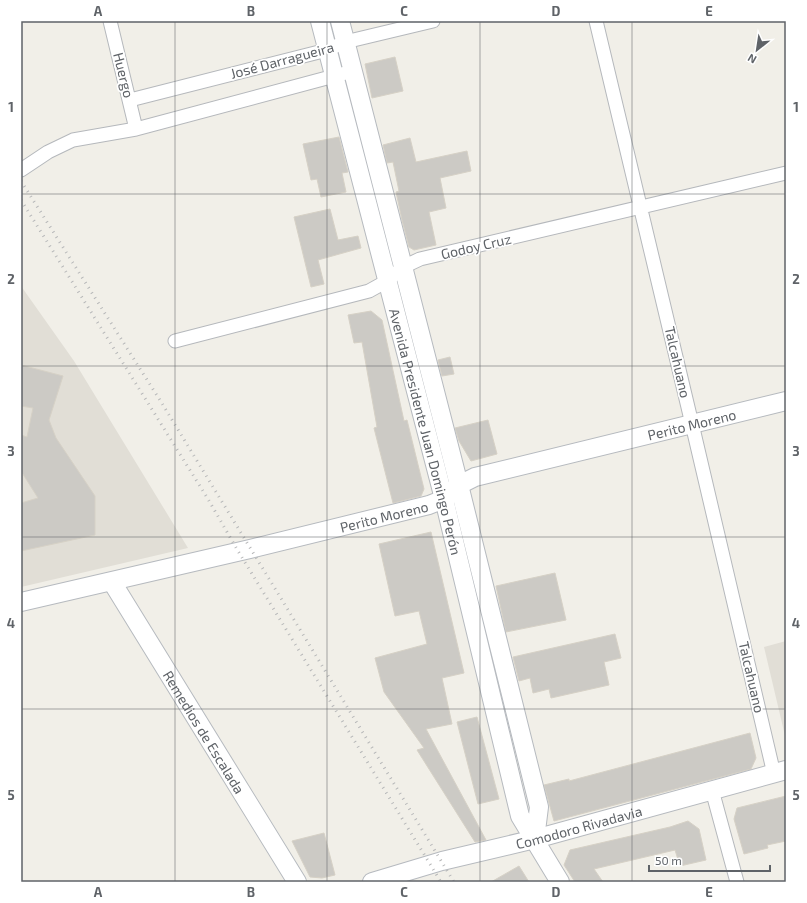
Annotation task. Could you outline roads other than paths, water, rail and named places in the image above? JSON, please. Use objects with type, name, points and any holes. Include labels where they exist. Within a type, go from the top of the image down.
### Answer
[{"type":"main road","name":"Avenida Presidente Juan Domingo Perón","points":[[320,21],[444,499],[520,816],[560,882]]},
{"type":"main road","name":"Avenida Presidente Juan Domingo Perón","points":[[340,21],[459,485],[539,807],[535,839]]},
{"type":"main road","name":"Perito Moreno","points":[[21,602],[112,582],[429,505],[444,499],[459,485],[475,477],[786,401]]},
{"type":"main road","name":"Remedios de Escalada","points":[[112,582],[297,882]]},
{"type":"main road","name":"Comodoro Rivadavia","points":[[372,882],[442,861],[535,839],[780,772]]},
{"type":"street","name":"Huergo","points":[[110,21],[136,129]]},
{"type":"street","name":"José Darragueira","points":[[130,100],[327,50],[345,42],[433,21]]},
{"type":"street","name":"Talcahuano","points":[[596,21],[692,424],[780,772]]},
{"type":"street","name":"José Darragueira","points":[[21,170],[59,146],[73,140],[136,129],[353,71]]},
{"type":"street","name":"Godoy Cruz","points":[[175,342],[369,292],[403,267],[420,259],[786,173]]},
{"type":"street","points":[[712,790],[737,882]]},
{"type":"railway","points":[[21,181],[163,405],[454,882]]},
{"type":"railway","points":[[21,200],[208,499],[238,551],[441,882]]}]
